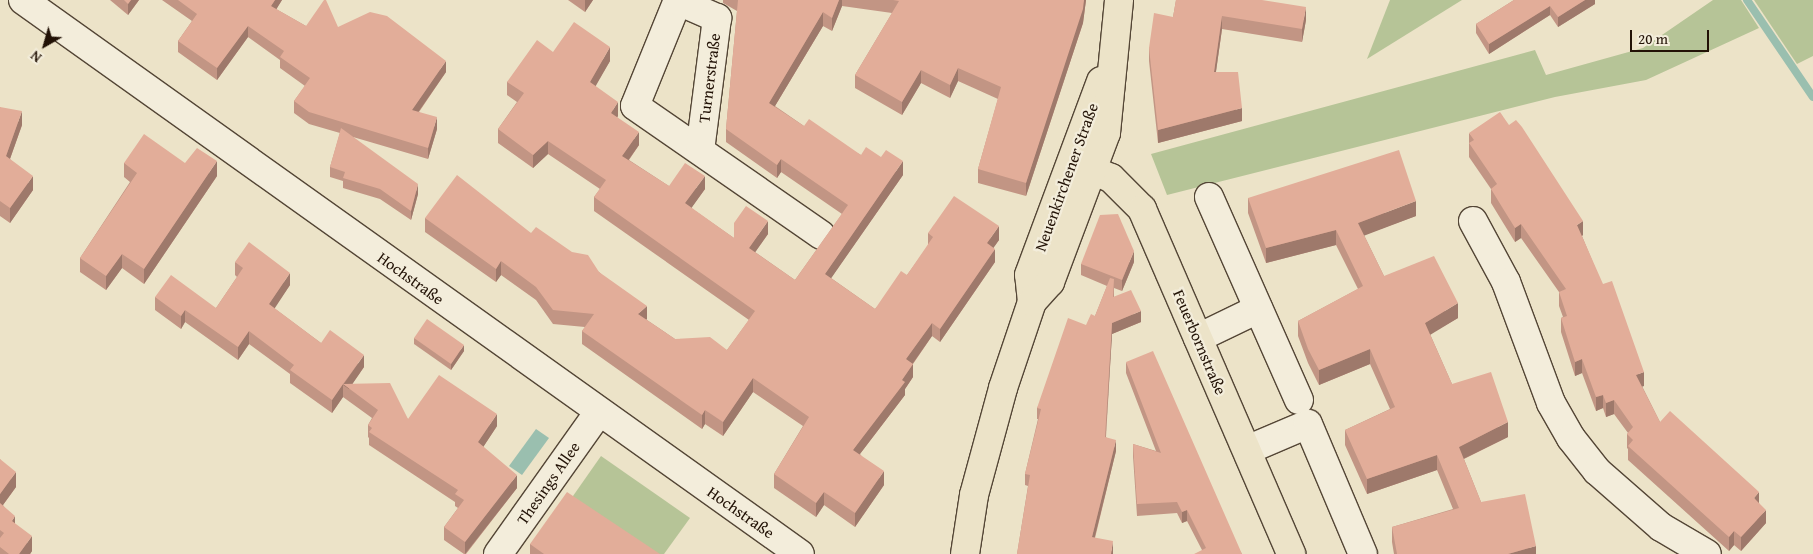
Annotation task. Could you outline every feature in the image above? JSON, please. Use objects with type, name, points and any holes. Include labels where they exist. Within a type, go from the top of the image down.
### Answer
[{"type":"main road","name":"Neuenkirchener Straße","points":[[965,554],[974,495],[1000,396],[1032,302],[1050,282],[1082,166],[1106,133],[1112,55],[1119,0]]},
{"type":"main road","name":"Feuerbornstraße","points":[[1082,166],[1111,178],[1142,209],[1292,554]]},
{"type":"street","name":"Hochstraße","points":[[23,0],[800,554]]},
{"type":"street","name":"Turnerstraße","points":[[700,150],[717,18],[678,0],[635,106],[821,235]]},
{"type":"street","points":[[1208,197],[1298,400]]},
{"type":"street","points":[[1473,221],[1506,282],[1551,404],[1571,438],[1597,470],[1661,527],[1707,554]]},
{"type":"street","points":[[1198,338],[1258,309]]},
{"type":"street","name":"Thesings Allee","points":[[498,554],[599,412]]},
{"type":"street","points":[[1247,450],[1308,424],[1363,554]]},
{"type":"shaded area","points":[[1390,0],[1462,0],[1367,59]]},
{"type":"shaded area","points":[[1713,0],[1741,0],[1759,28],[1646,80],[1555,97],[1167,195],[1151,154],[1535,50],[1546,75],[1643,48]]},
{"type":"shaded area","points":[[1754,0],[1813,0],[1813,56],[1797,64]]},
{"type":"shaded area","points":[[536,429],[549,438],[522,475],[509,466]]},
{"type":"shaded area","points":[[601,456],[690,518],[664,554],[635,554],[566,506]]},
{"type":"building","points":[[178,0],[275,0],[271,6],[306,26],[324,0],[326,0],[338,27],[370,12],[387,16],[446,61],[412,110],[437,117],[428,148],[309,112],[294,101],[310,78],[280,57],[284,51],[248,26],[217,68],[178,41],[197,14]]},
{"type":"building","points":[[738,0],[839,0],[832,18],[823,12],[769,103],[804,126],[809,119],[861,155],[866,147],[881,157],[886,150],[903,161],[825,274],[875,309],[901,271],[907,275],[933,237],[928,233],[954,196],[999,226],[987,243],[995,249],[940,329],[932,323],[906,359],[913,364],[902,380],[905,382],[853,450],[884,471],[855,513],[824,492],[816,503],[774,474],[809,417],[753,378],[723,422],[705,410],[702,415],[582,331],[594,314],[553,310],[536,287],[501,261],[496,269],[425,218],[457,175],[531,233],[536,227],[572,252],[588,255],[599,272],[647,306],[638,314],[675,339],[710,337],[727,350],[755,311],[594,197],[606,180],[548,141],[533,155],[498,129],[524,93],[507,82],[537,40],[553,52],[574,22],[610,47],[590,82],[618,102],[611,113],[639,132],[622,156],[669,186],[685,163],[705,176],[685,203],[734,238],[734,223],[746,206],[768,221],[749,248],[795,280],[848,205],[781,159],[777,165],[726,129]]},
{"type":"building","points":[[893,0],[1084,0],[1083,9],[1026,183],[978,169],[1001,87],[958,68],[950,85],[921,70],[902,102],[855,75],[899,1]]},
{"type":"building","points":[[1176,0],[1262,0],[1306,7],[1302,29],[1222,16],[1214,72],[1238,72],[1242,108],[1158,130],[1149,48],[1154,13],[1173,17]]},
{"type":"building","points":[[1514,0],[1585,0],[1558,17],[1550,6],[1489,44],[1476,24]]},
{"type":"building","points":[[0,107],[22,111],[6,156],[33,176],[10,208],[0,201]]},
{"type":"building","points":[[1500,112],[1509,125],[1516,120],[1522,127],[1583,221],[1577,225],[1603,284],[1612,281],[1644,372],[1636,375],[1660,422],[1670,411],[1759,492],[1754,498],[1766,510],[1741,537],[1734,531],[1729,537],[1628,446],[1633,440],[1627,434],[1633,427],[1614,400],[1606,403],[1603,395],[1596,397],[1582,359],[1575,362],[1561,318],[1567,316],[1559,292],[1566,289],[1521,224],[1515,228],[1491,189],[1497,184],[1469,143],[1474,140],[1469,133]]},
{"type":"building","points":[[341,128],[418,184],[411,211],[380,189],[343,178],[345,172],[330,167]]},
{"type":"building","points":[[144,134],[185,163],[197,148],[217,161],[144,269],[122,254],[106,276],[80,258],[137,173],[124,163]]},
{"type":"building","points":[[1399,150],[1416,201],[1358,223],[1384,276],[1434,256],[1458,303],[1425,323],[1452,384],[1491,372],[1508,422],[1459,447],[1481,502],[1525,494],[1536,546],[1508,554],[1397,554],[1392,527],[1459,508],[1437,455],[1367,479],[1345,430],[1395,407],[1370,349],[1319,370],[1308,349],[1298,321],[1363,286],[1336,230],[1266,248],[1248,198]]},
{"type":"building","points":[[1118,214],[1134,251],[1122,280],[1081,264],[1100,215]]},
{"type":"building","points":[[249,242],[290,273],[269,304],[321,343],[330,330],[364,355],[332,400],[290,370],[294,365],[249,331],[238,347],[185,310],[181,316],[155,297],[171,275],[216,308],[243,268],[235,262]]},
{"type":"building","points":[[1110,278],[1114,279],[1113,297],[1131,290],[1141,311],[1112,323],[1105,437],[1116,440],[1092,537],[1113,541],[1111,554],[1017,554],[1030,475],[1025,474],[1041,409],[1037,408],[1068,318],[1086,325],[1091,314],[1095,316]]},
{"type":"building","points":[[427,319],[464,345],[451,364],[414,338]]},
{"type":"building","points":[[1153,351],[1242,554],[1194,554],[1206,548],[1187,510],[1182,512],[1177,502],[1137,504],[1133,444],[1161,453],[1126,362]]},
{"type":"building","points":[[439,375],[497,414],[478,442],[517,475],[465,542],[444,527],[464,500],[455,494],[458,490],[369,432],[372,428],[368,425],[378,410],[343,384],[390,383],[408,419]]},
{"type":"building","points":[[0,459],[16,472],[0,494]]},
{"type":"building","points":[[567,492],[660,554],[544,554],[530,544]]},
{"type":"building","points":[[0,503],[15,516],[12,521],[32,536],[19,554],[9,554],[0,547],[0,538],[4,533],[0,530]]},
{"type":"waterway","points":[[1747,0],[1813,97]]}]
